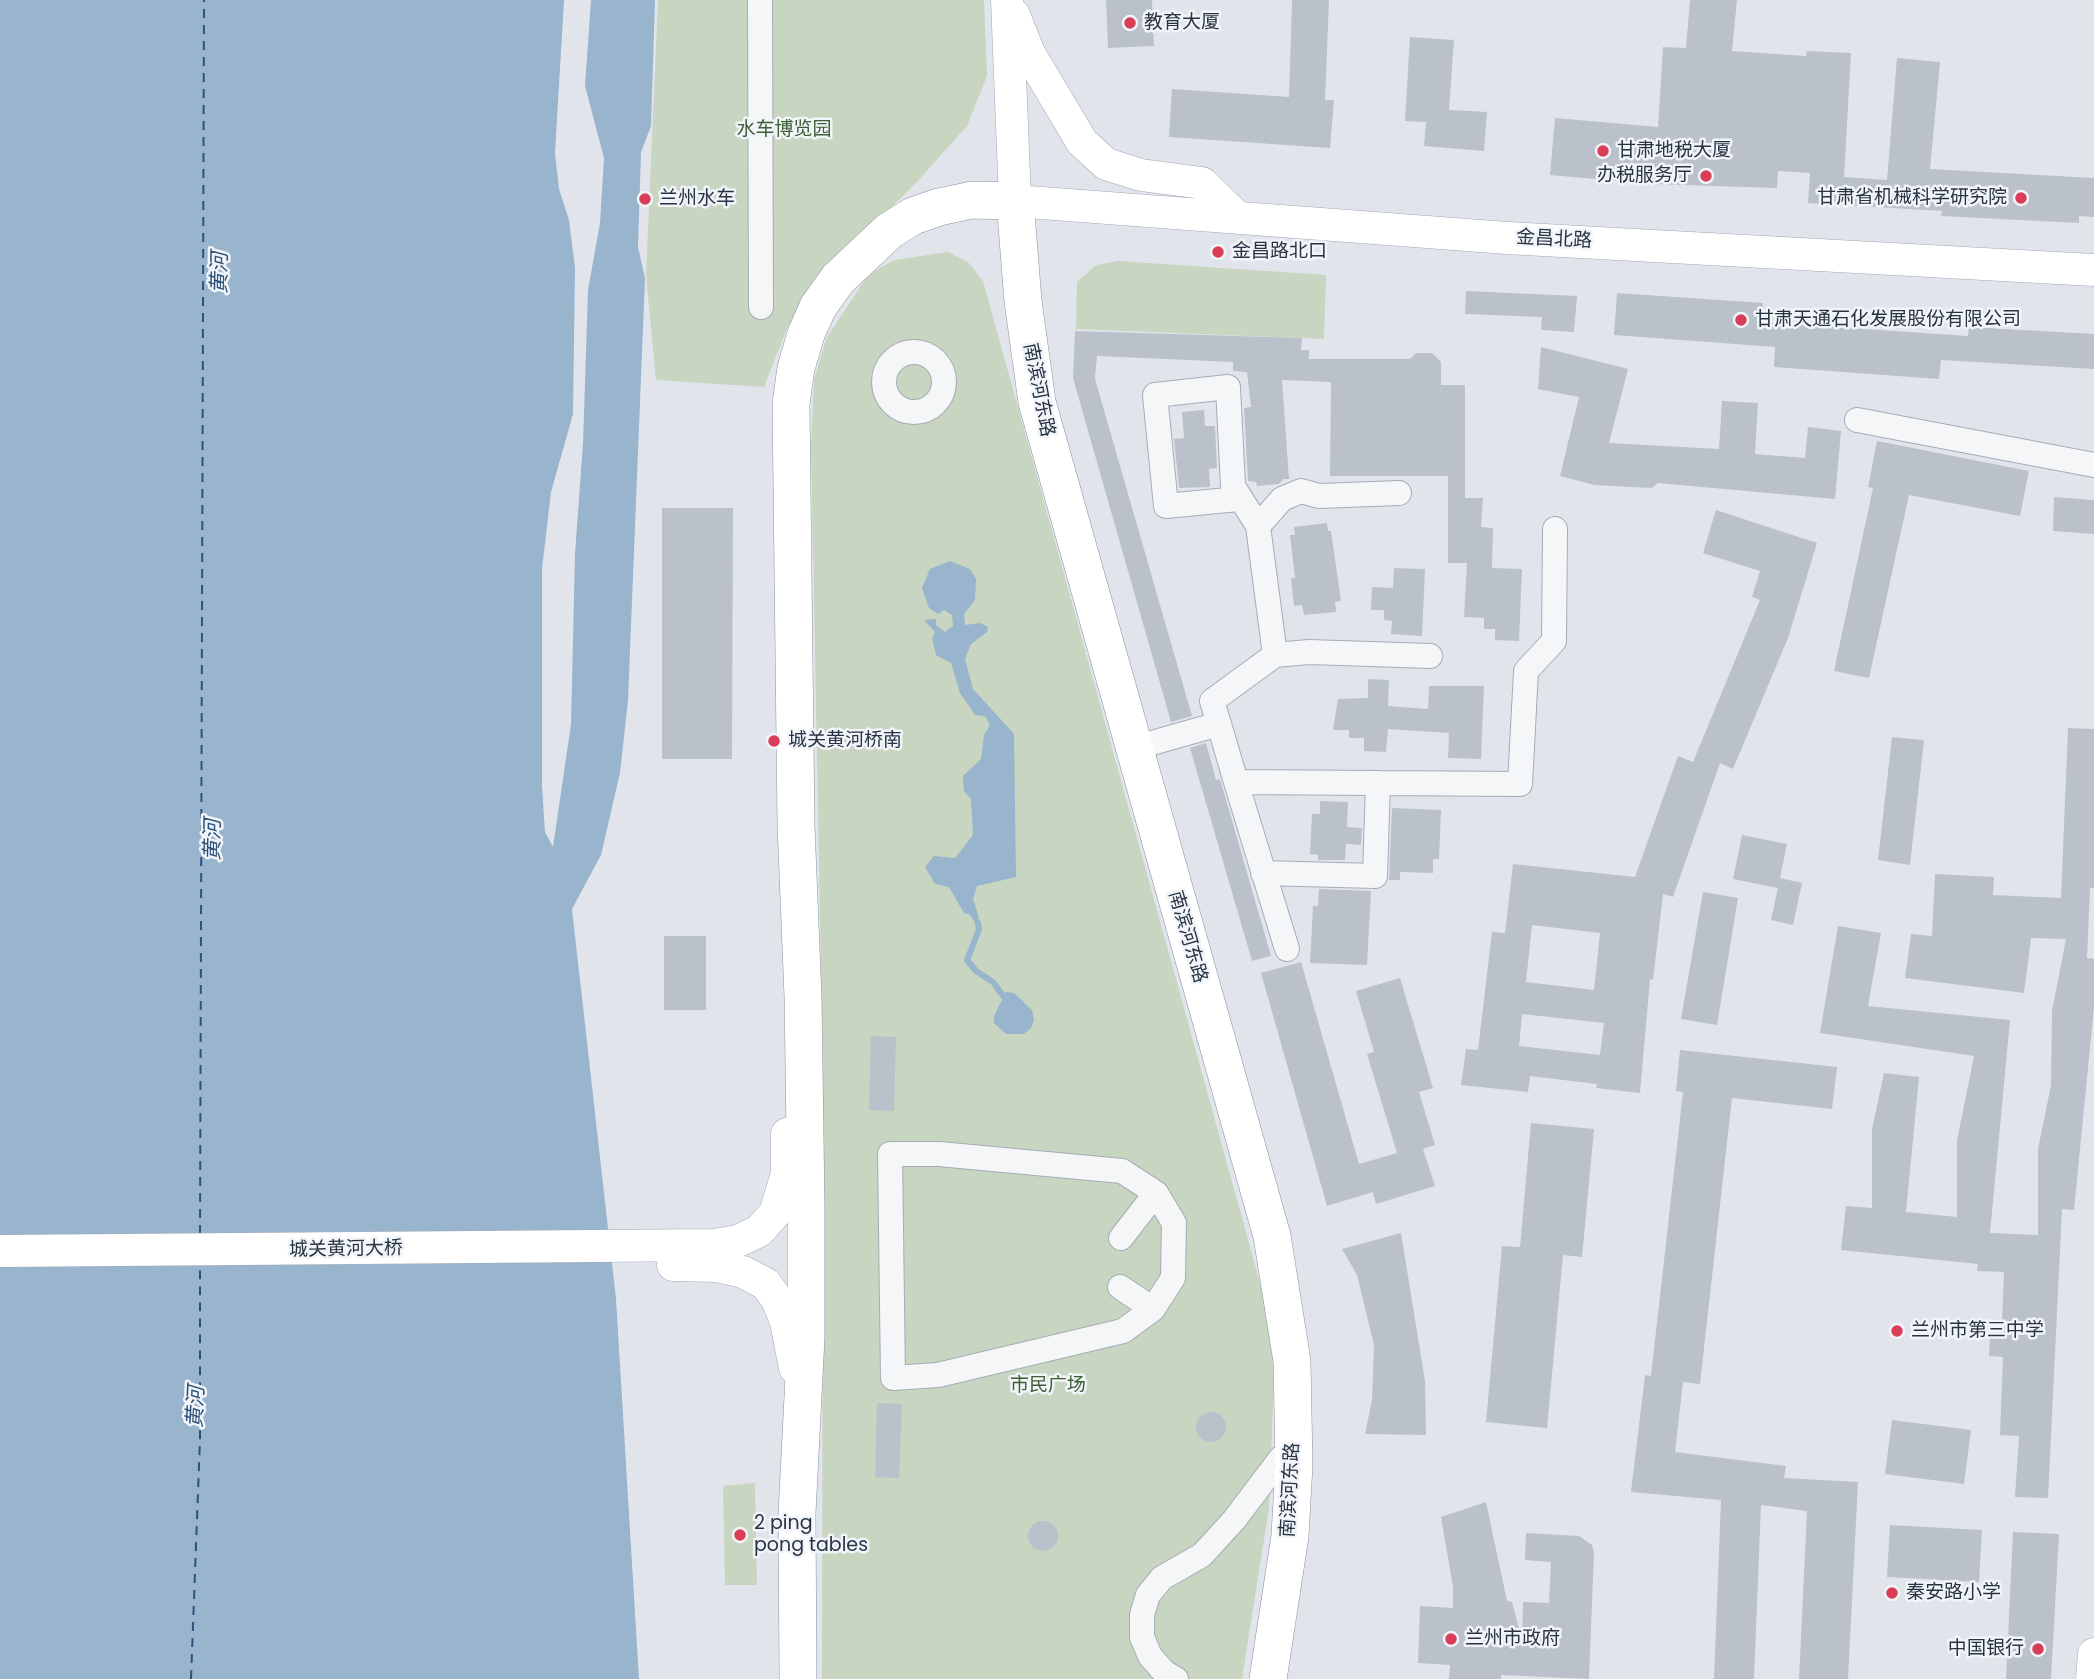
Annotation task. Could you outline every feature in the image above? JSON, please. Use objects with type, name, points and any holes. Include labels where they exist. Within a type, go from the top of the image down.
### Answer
[{"type":"highway","points":[[798,1679],[797,1513],[806,1338],[806,1156],[796,825],[791,404],[796,368],[806,334],[818,307],[838,279],[889,231],[913,216],[939,206],[972,200],[1016,201]]},
{"type":"highway","name":"南滨河东路","points":[[1016,201],[1023,301],[1037,402],[1272,1236],[1284,1300],[1292,1361],[1294,1465],[1290,1536],[1268,1679]]},
{"type":"main road","name":"南滨河东路","points":[[1008,0],[1016,201]]},
{"type":"main road","points":[[1008,0],[1029,53],[1082,142],[1107,164],[1141,175],[1202,183],[1238,218]]},
{"type":"main road","name":"金昌北路","points":[[1016,201],[1507,237],[2094,270]]},
{"type":"main road","points":[[692,1256],[759,1231],[775,1213],[787,1174],[785,952],[796,825]]},
{"type":"main road","name":"城关黄河大桥","points":[[0,1251],[692,1256]]},
{"type":"main road","points":[[692,1256],[743,1272],[765,1284],[778,1301],[786,1322],[795,1363],[801,1450]]},
{"type":"main road","name":"城关黄河大桥","points":[[0,1269],[692,1256]]},
{"type":"main road","points":[[2092,1679],[2094,1654]]},
{"type":"street","points":[[760,0],[761,307]]},
{"type":"street","points":[[1238,499],[1166,506],[1155,395],[1228,387],[1233,486],[1238,499],[1258,526],[1275,655]]},
{"type":"street","points":[[1857,420],[2094,466]]},
{"type":"street","points":[[1258,526],[1282,499],[1301,491],[1319,496],[1399,493]]},
{"type":"street","points":[[1236,782],[1520,784],[1526,671],[1554,641],[1555,529]]},
{"type":"street","points":[[1287,949],[1212,701],[1275,655],[1309,652],[1430,656]]},
{"type":"street","points":[[1134,748],[1219,724]]},
{"type":"street","points":[[1263,873],[1375,876],[1378,783]]},
{"type":"street","points":[[890,1154],[939,1154],[1122,1171],[1156,1193],[1174,1223],[1173,1278],[1153,1309],[1123,1331],[937,1375],[893,1378],[890,1154]]},
{"type":"street","points":[[1121,1238],[1156,1193]]},
{"type":"street","points":[[1120,1287],[1153,1309]]},
{"type":"street","points":[[1176,1679],[1164,1672],[1150,1656],[1142,1637],[1142,1615],[1148,1595],[1161,1578],[1202,1555],[1234,1520],[1281,1458]]},
{"type":"green space","name":"水车博览园","points":[[658,0],[984,0],[987,76],[967,126],[917,182],[827,271],[788,326],[764,387],[656,380],[646,275]]},
{"type":"green space","name":"市民广场","points":[[948,252],[969,263],[983,281],[1260,1283],[1275,1356],[1269,1508],[1242,1679],[822,1679],[823,1071],[811,446],[814,380],[826,339],[868,275],[894,260]]},
{"type":"green space","points":[[1118,261],[1326,275],[1324,339],[1076,329],[1077,282],[1096,265]]},
{"type":"green space","name":"2 ping pong tables","points":[[755,1483],[757,1585],[725,1585],[723,1486]]},
{"type":"water","name":"黄河","points":[[0,0],[564,0],[555,153],[559,189],[569,220],[575,268],[573,414],[551,492],[542,569],[542,785],[545,832],[553,847],[571,724],[575,554],[583,443],[588,290],[600,223],[604,158],[585,86],[591,0],[655,0],[651,126],[641,152],[638,247],[645,278],[628,700],[620,773],[601,855],[572,909],[616,1299],[639,1679],[0,1679]]},
{"type":"water","points":[[950,561],[970,569],[976,579],[975,600],[964,614],[965,625],[980,623],[988,627],[987,632],[971,644],[965,659],[973,689],[1014,734],[1016,877],[977,886],[973,899],[979,918],[976,924],[969,914],[964,913],[949,887],[935,884],[925,867],[934,856],[955,858],[973,835],[971,799],[964,791],[963,776],[981,759],[984,735],[990,725],[985,716],[975,715],[960,693],[951,663],[936,655],[932,638],[935,632],[924,620],[936,619],[936,625],[945,632],[953,626],[952,615],[944,610],[938,614],[929,608],[922,588],[930,569]]},
{"type":"water","points":[[1006,992],[1014,993],[1032,1010],[1034,1020],[1031,1028],[1024,1034],[1006,1034],[994,1023],[994,1016]]},
{"type":"building","name":"教育大厦","points":[[1106,0],[1152,0],[1154,46],[1108,48]]},
{"type":"building","points":[[1292,0],[1329,0],[1325,100],[1334,100],[1330,148],[1169,137],[1172,89],[1289,97]]},
{"type":"building","points":[[1690,0],[1737,0],[1732,51],[1806,56],[1807,51],[1851,53],[1844,177],[1887,180],[1897,58],[1940,62],[1930,169],[2094,178],[2094,217],[2079,216],[2079,223],[1941,216],[1942,211],[1808,203],[1810,173],[1778,171],[1777,188],[1652,184],[1550,175],[1555,118],[1658,127],[1663,47],[1686,48]]},
{"type":"building","points":[[1410,37],[1454,40],[1449,110],[1487,112],[1484,151],[1424,146],[1426,122],[1405,121]]},
{"type":"building","points":[[1466,291],[1577,296],[1574,332],[1541,330],[1542,317],[1465,314]]},
{"type":"building","points":[[1617,293],[1763,303],[1761,322],[1968,336],[1969,327],[2094,334],[2094,369],[1941,360],[1939,379],[1774,367],[1775,347],[1614,335]]},
{"type":"building","points":[[1075,331],[1302,338],[1301,350],[1309,350],[1309,359],[1410,359],[1416,353],[1432,353],[1441,362],[1441,385],[1465,385],[1465,498],[1483,498],[1481,527],[1493,528],[1492,568],[1522,569],[1519,641],[1495,640],[1495,629],[1484,629],[1484,618],[1464,617],[1467,563],[1448,563],[1448,476],[1330,476],[1331,382],[1282,380],[1289,479],[1283,479],[1279,484],[1257,486],[1256,482],[1248,481],[1244,408],[1251,407],[1247,372],[1233,371],[1233,362],[1097,356],[1095,379],[1192,716],[1171,722],[1073,378]]},
{"type":"building","points":[[1541,347],[1628,369],[1609,443],[1719,449],[1722,401],[1758,403],[1755,454],[1805,458],[1808,427],[1841,431],[1835,499],[1658,483],[1652,488],[1594,485],[1560,476],[1579,397],[1538,389]]},
{"type":"building","points":[[1204,410],[1205,426],[1215,426],[1217,468],[1209,469],[1210,487],[1179,488],[1174,439],[1184,438],[1182,412]]},
{"type":"building","points":[[1877,441],[2029,471],[2020,516],[1909,495],[1869,678],[1834,671],[1873,488],[1868,487]]},
{"type":"building","points":[[2054,497],[2094,500],[2094,534],[2053,531]]},
{"type":"building","points":[[662,508],[733,508],[732,759],[662,759]]},
{"type":"building","points":[[1716,510],[1817,543],[1788,638],[1733,769],[1720,763],[1673,897],[1663,894],[1653,980],[1650,979],[1640,1093],[1596,1088],[1597,1084],[1530,1076],[1528,1092],[1461,1085],[1466,1049],[1478,1050],[1492,932],[1505,933],[1513,864],[1635,877],[1678,756],[1693,762],[1760,600],[1752,597],[1760,571],[1703,553]],"holes":[[[1532,925],[1600,933],[1594,990],[1526,982]],[[1522,1014],[1604,1023],[1600,1055],[1519,1046]]]},
{"type":"building","points":[[1327,523],[1328,531],[1331,531],[1341,601],[1335,602],[1336,612],[1304,615],[1302,605],[1294,606],[1291,578],[1295,578],[1290,535],[1295,535],[1294,527]]},
{"type":"building","points":[[1394,568],[1425,569],[1422,636],[1391,634],[1392,621],[1384,620],[1384,610],[1371,610],[1372,587],[1393,588]]},
{"type":"building","points":[[1368,679],[1389,680],[1388,706],[1428,709],[1429,686],[1484,686],[1481,759],[1448,758],[1449,733],[1388,729],[1386,752],[1364,751],[1364,738],[1349,738],[1349,730],[1333,730],[1338,699],[1368,698]]},
{"type":"building","points":[[2068,728],[2094,729],[2094,888],[2090,888],[2087,958],[2094,959],[2094,1007],[2074,1210],[2062,1209],[2048,1498],[2015,1497],[2019,1436],[2000,1435],[2003,1357],[1989,1356],[1991,1319],[2002,1320],[2004,1272],[1977,1271],[1978,1264],[1841,1250],[1846,1206],[1872,1208],[1872,1129],[1884,1073],[1919,1077],[1906,1212],[1957,1217],[1957,1140],[1974,1056],[1820,1033],[1838,926],[1881,933],[1868,1006],[2010,1020],[1990,1233],[2038,1235],[2038,1149],[2051,1085],[2052,1011],[2066,939],[2031,938],[2024,993],[1905,978],[1911,934],[1932,936],[1935,874],[1994,877],[1993,895],[2061,898]]},
{"type":"building","points":[[1892,737],[1924,740],[1910,865],[1878,860]]},
{"type":"building","points":[[1206,743],[1216,780],[1220,779],[1271,956],[1252,961],[1190,748]]},
{"type":"building","points":[[1320,801],[1348,802],[1347,827],[1362,828],[1361,845],[1346,844],[1345,860],[1318,860],[1318,855],[1310,854],[1312,814],[1320,814]]},
{"type":"building","points":[[1392,808],[1441,810],[1439,859],[1433,859],[1433,873],[1400,872],[1400,880],[1389,880]]},
{"type":"building","points":[[1742,835],[1787,844],[1778,888],[1733,879]]},
{"type":"building","points":[[1780,878],[1802,883],[1793,925],[1771,920]]},
{"type":"building","points":[[1319,889],[1371,891],[1367,965],[1310,963],[1313,906],[1318,906]]},
{"type":"building","points":[[1703,892],[1738,898],[1717,1025],[1681,1019]]},
{"type":"building","points":[[664,936],[706,936],[706,1010],[664,1010]]},
{"type":"building","points":[[1301,962],[1359,1164],[1397,1153],[1367,1054],[1374,1052],[1356,991],[1400,978],[1433,1088],[1419,1092],[1435,1145],[1423,1149],[1435,1186],[1376,1204],[1373,1192],[1327,1206],[1261,973]]},
{"type":"building","points":[[871,1036],[896,1037],[894,1111],[869,1110]]},
{"type":"building","points":[[1680,1050],[1837,1067],[1832,1109],[1732,1098],[1700,1384],[1683,1382],[1675,1452],[1786,1466],[1784,1478],[1858,1482],[1848,1679],[1799,1679],[1807,1511],[1761,1505],[1754,1679],[1714,1679],[1721,1500],[1631,1492],[1645,1375],[1651,1376],[1683,1092],[1676,1091]]},
{"type":"building","points":[[1531,1123],[1594,1129],[1582,1257],[1563,1255],[1547,1428],[1486,1422],[1502,1246],[1520,1247]]},
{"type":"building","points":[[1401,1233],[1425,1381],[1426,1435],[1365,1434],[1372,1400],[1374,1345],[1357,1275],[1342,1249]]},
{"type":"building","points":[[877,1403],[902,1404],[899,1478],[875,1477]]},
{"type":"building","points":[[1211,1412],[1217,1413],[1225,1421],[1225,1433],[1217,1441],[1211,1442],[1205,1441],[1197,1433],[1196,1427],[1197,1421],[1205,1413]]},
{"type":"building","points":[[1892,1420],[1971,1430],[1964,1484],[1885,1474]]},
{"type":"building","points":[[1486,1502],[1507,1601],[1512,1602],[1522,1641],[1523,1602],[1549,1603],[1551,1562],[1525,1560],[1526,1533],[1579,1536],[1592,1545],[1594,1552],[1589,1679],[1501,1675],[1501,1679],[1449,1679],[1450,1665],[1418,1663],[1420,1606],[1453,1608],[1453,1587],[1441,1517]]},
{"type":"building","points":[[1043,1521],[1049,1522],[1057,1530],[1057,1542],[1049,1550],[1043,1551],[1037,1550],[1029,1542],[1028,1536],[1029,1530],[1037,1522]]},
{"type":"building","points":[[1890,1525],[1982,1530],[1979,1582],[1887,1577]]},
{"type":"building","points":[[2013,1532],[2059,1534],[2051,1679],[2006,1679]]},
{"type":"waterway","points":[[978,923],[979,930],[967,960],[976,971],[993,982],[1003,996]]},
{"type":"ferry route","points":[[200,1234],[204,0]]},
{"type":"ferry route","points":[[191,1679],[200,1439],[200,1265]]},
{"type":"place","name":"教育大厦","points":[[1130,23]]},
{"type":"place","name":"甘肃地税大厦","points":[[1603,151]]},
{"type":"place","name":"办税服务厅","points":[[1706,176]]},
{"type":"place","name":"甘肃省机械科学研究院","points":[[2021,198]]},
{"type":"place","name":"兰州水车","points":[[645,199]]},
{"type":"place","name":"金昌路北口","points":[[1218,252]]},
{"type":"place","name":"甘肃天通石化发展股份有限公司","points":[[1741,320]]},
{"type":"place","name":"城关黄河桥南","points":[[774,741]]},
{"type":"place","name":"兰州市第三中学","points":[[1897,1331]]},
{"type":"place","name":"2 ping pong tables","points":[[740,1535]]},
{"type":"place","name":"秦安路小学","points":[[1892,1593]]},
{"type":"place","name":"兰州市政府","points":[[1451,1639]]},
{"type":"place","name":"中国银行","points":[[2038,1649]]}]
